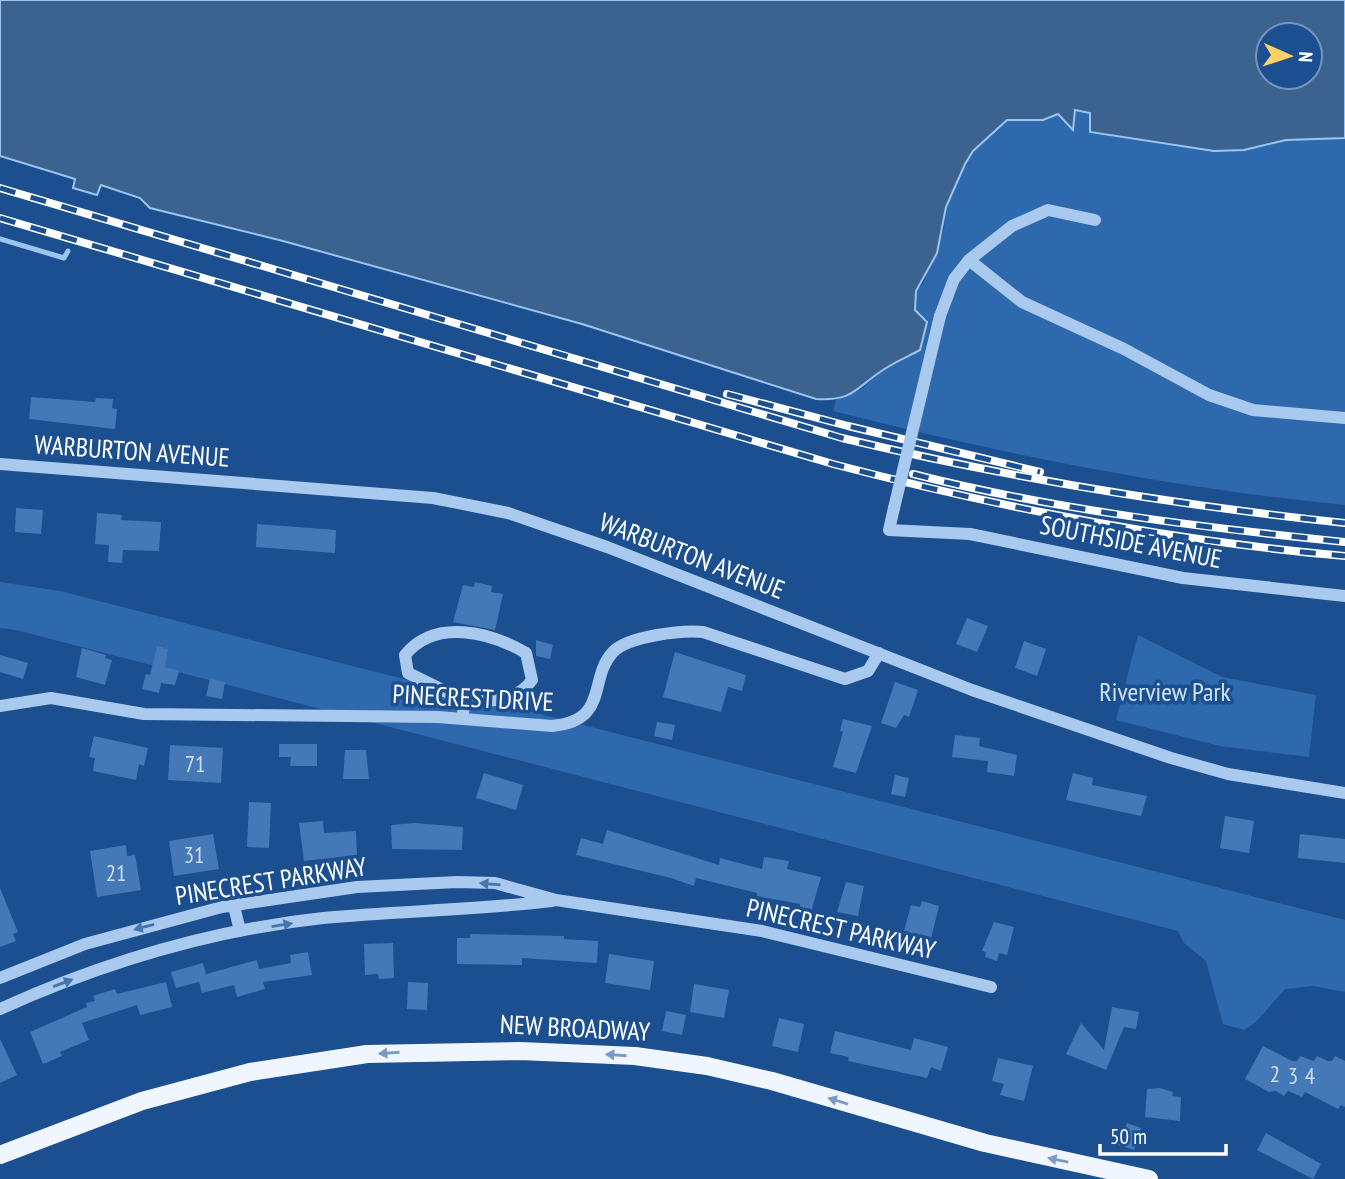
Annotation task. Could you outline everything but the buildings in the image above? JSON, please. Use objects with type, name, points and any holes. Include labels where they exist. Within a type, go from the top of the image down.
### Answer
[{"type":"main road","name":"NEW BROADWAY","points":[[0,1155],[142,1101],[260,1070],[367,1054],[520,1051],[635,1056],[707,1066],[772,1081],[985,1143],[1149,1179]]},
{"type":"street","points":[[1096,220],[1063,211],[1048,210],[1034,214],[1012,226],[969,260],[1022,302],[1124,349],[1222,400],[1253,410],[1345,418]]},
{"type":"street","name":"SOUTHSIDE AVENUE","points":[[969,260],[954,278],[940,316],[889,530],[970,534],[1183,578],[1345,596]]},
{"type":"street","name":"WARBURTON AVENUE","points":[[0,464],[433,498],[508,513],[607,547],[972,690],[1171,758],[1228,774],[1345,793]]},
{"type":"street","points":[[447,631],[481,636],[526,653],[532,680],[526,690],[499,699],[465,701],[408,673],[405,654],[414,644],[431,634],[447,631]]},
{"type":"street","name":"PINECREST DRIVE","points":[[0,706],[51,698],[144,714],[462,719],[566,725],[585,714],[594,700],[611,654],[621,645],[691,631],[716,635],[845,679],[868,671],[879,653]]},
{"type":"street","points":[[462,719],[465,701]]},
{"type":"street","name":"PINECREST PARKWAY","points":[[0,978],[85,944],[234,906],[357,887],[457,882],[495,883],[556,900],[762,930],[991,987]]},
{"type":"street","name":"PINECREST PARKWAY","points":[[0,1009],[126,960],[240,931],[320,919],[422,910],[480,910],[556,900]]},
{"type":"street","points":[[234,906],[240,931]]},
{"type":"green space","points":[[1075,110],[1090,113],[1090,132],[1197,148],[1244,150],[1285,140],[1345,138],[1345,505],[1216,489],[1087,468],[833,411],[836,400],[862,389],[880,372],[920,350],[919,318],[915,310],[916,291],[924,282],[944,229],[946,207],[972,151],[1007,120],[1043,120],[1059,114],[1073,129]]},
{"type":"green space","points":[[0,582],[60,591],[1345,920],[1345,992],[1313,986],[1285,989],[1256,1022],[1244,1030],[1223,1024],[1206,961],[1184,943],[1178,931],[0,628]]},
{"type":"green space","name":"Riverview Park","points":[[1138,635],[1222,677],[1316,695],[1309,757],[1220,746],[1116,720]]},
{"type":"shaded area","points":[[0,0],[1345,0],[1345,138],[1286,140],[1244,150],[1214,151],[1090,132],[1090,113],[1075,110],[1073,130],[1058,114],[1043,120],[1007,120],[973,151],[946,207],[937,253],[916,291],[915,310],[927,322],[920,350],[885,369],[852,393],[838,398],[816,399],[582,324],[283,241],[150,208],[140,198],[101,185],[97,195],[73,188],[75,179],[0,156]]},
{"type":"waterway","points":[[0,239],[64,258],[68,251]]},
{"type":"railway","points":[[0,188],[842,438],[967,466],[1092,489],[1345,523]]},
{"type":"railway","points":[[0,218],[833,464],[896,480],[1151,532],[1345,556]]},
{"type":"railway","points":[[727,394],[1040,472]]},
{"type":"railway","points":[[913,474],[1074,507],[1345,542]]}]
